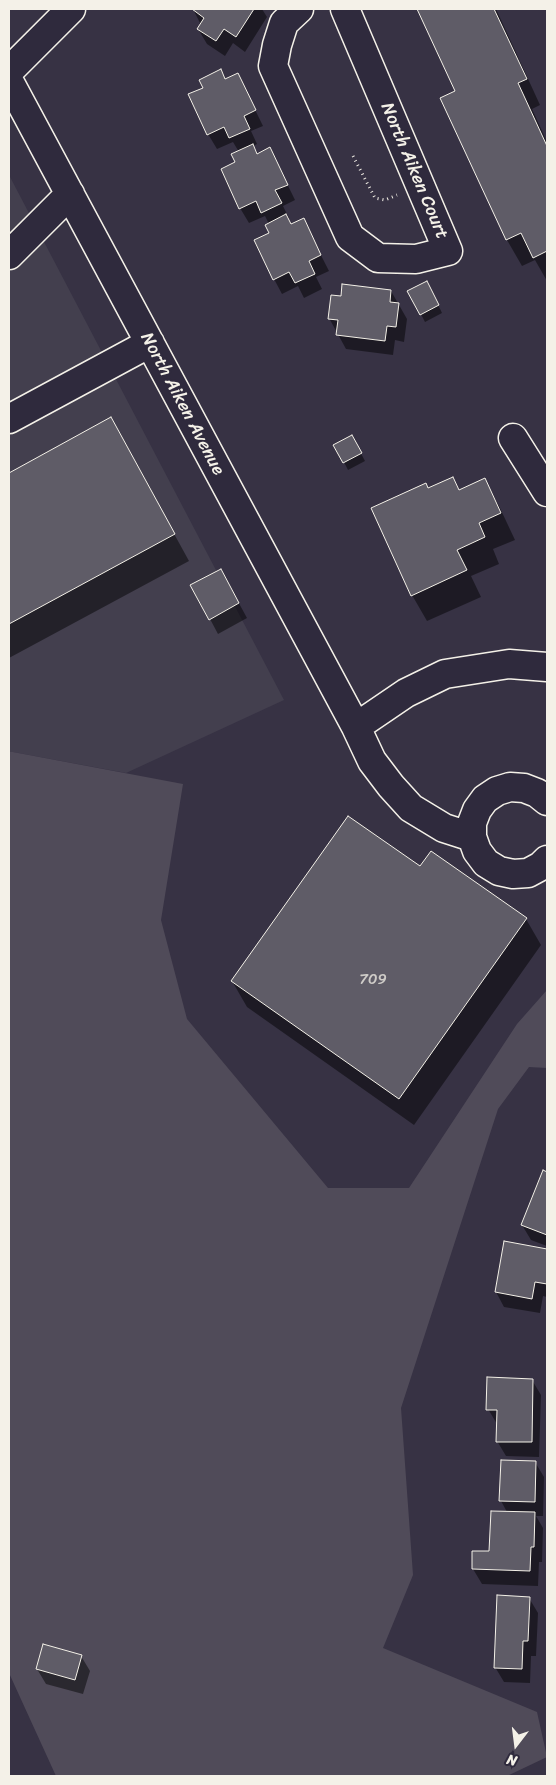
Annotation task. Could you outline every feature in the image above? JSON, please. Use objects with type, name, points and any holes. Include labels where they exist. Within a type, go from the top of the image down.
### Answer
[{"type":"street","points":[[9,71],[71,9]]},
{"type":"street","name":"North Aiken Court","points":[[299,9],[284,24],[273,66],[350,237],[378,258],[416,259],[448,251],[345,9]]},
{"type":"street","name":"North Aiken Avenue","points":[[9,81],[356,727],[372,761],[390,786],[410,808],[444,828],[472,837]]},
{"type":"street","points":[[9,255],[70,194]]},
{"type":"street","points":[[9,419],[150,343]]},
{"type":"street","points":[[513,438],[547,492]]},
{"type":"street","points":[[356,727],[406,693],[445,674],[509,664],[547,667]]},
{"type":"street","points":[[547,801],[537,793],[524,788],[510,787],[497,791],[485,799],[477,810],[472,823],[472,837],[477,851],[486,863],[498,871],[513,874],[528,873],[541,866],[547,860]]},
{"type":"path","points":[[353,156],[375,198],[386,200],[402,193]]},
{"type":"shaded area","points":[[9,175],[284,700],[126,773],[9,752]]},
{"type":"shaded area","points":[[9,752],[183,784],[161,920],[187,1019],[328,1188],[409,1188],[517,1024],[547,990],[547,1068],[529,1067],[498,1109],[401,1408],[413,1575],[383,1648],[537,1712],[547,1757],[507,1776],[56,1776],[9,1673]]},
{"type":"building","points":[[192,9],[254,9],[236,37],[224,29],[216,41],[197,29],[204,18]]},
{"type":"building","points":[[417,9],[494,9],[527,79],[518,83],[547,146],[547,251],[533,258],[521,233],[506,240],[440,98],[455,91]]},
{"type":"building","points":[[221,69],[225,79],[238,73],[256,110],[244,116],[250,129],[229,138],[224,127],[207,135],[188,94],[203,88],[199,80]]},
{"type":"building","points":[[253,144],[257,154],[270,147],[288,185],[275,190],[282,203],[261,213],[256,201],[239,209],[221,169],[235,162],[231,154]]},
{"type":"building","points":[[286,214],[291,224],[304,218],[321,255],[309,261],[315,274],[295,283],[289,272],[273,280],[254,240],[269,233],[265,225]]},
{"type":"building","points":[[427,281],[439,305],[420,315],[407,291]]},
{"type":"building","points":[[342,284],[391,290],[390,302],[399,303],[396,327],[387,326],[385,341],[336,335],[338,320],[328,319],[331,295],[341,296]]},
{"type":"building","points":[[111,417],[175,534],[9,624],[9,473]]},
{"type":"building","points":[[352,435],[362,453],[343,463],[333,445]]},
{"type":"building","points":[[453,477],[459,490],[485,478],[501,513],[479,523],[485,537],[457,550],[467,570],[411,596],[371,508],[426,483],[428,488]]},
{"type":"building","points":[[221,569],[239,603],[209,620],[190,585]]},
{"type":"building","points":[[348,816],[420,866],[431,851],[527,918],[399,1099],[231,981]]},
{"type":"building","points":[[543,1170],[547,1172],[547,1235],[521,1225]]},
{"type":"building","points":[[504,1241],[547,1249],[547,1284],[535,1282],[532,1299],[495,1292]]},
{"type":"building","points":[[487,1377],[533,1379],[532,1442],[496,1442],[497,1410],[486,1410]]},
{"type":"building","points":[[501,1460],[536,1461],[535,1502],[499,1501]]},
{"type":"building","points":[[491,1511],[535,1512],[534,1547],[531,1547],[530,1571],[472,1569],[472,1551],[489,1551]]},
{"type":"building","points":[[497,1595],[530,1597],[528,1641],[523,1641],[522,1669],[494,1668]]},
{"type":"building","points":[[43,1644],[82,1655],[75,1680],[36,1669]]}]
